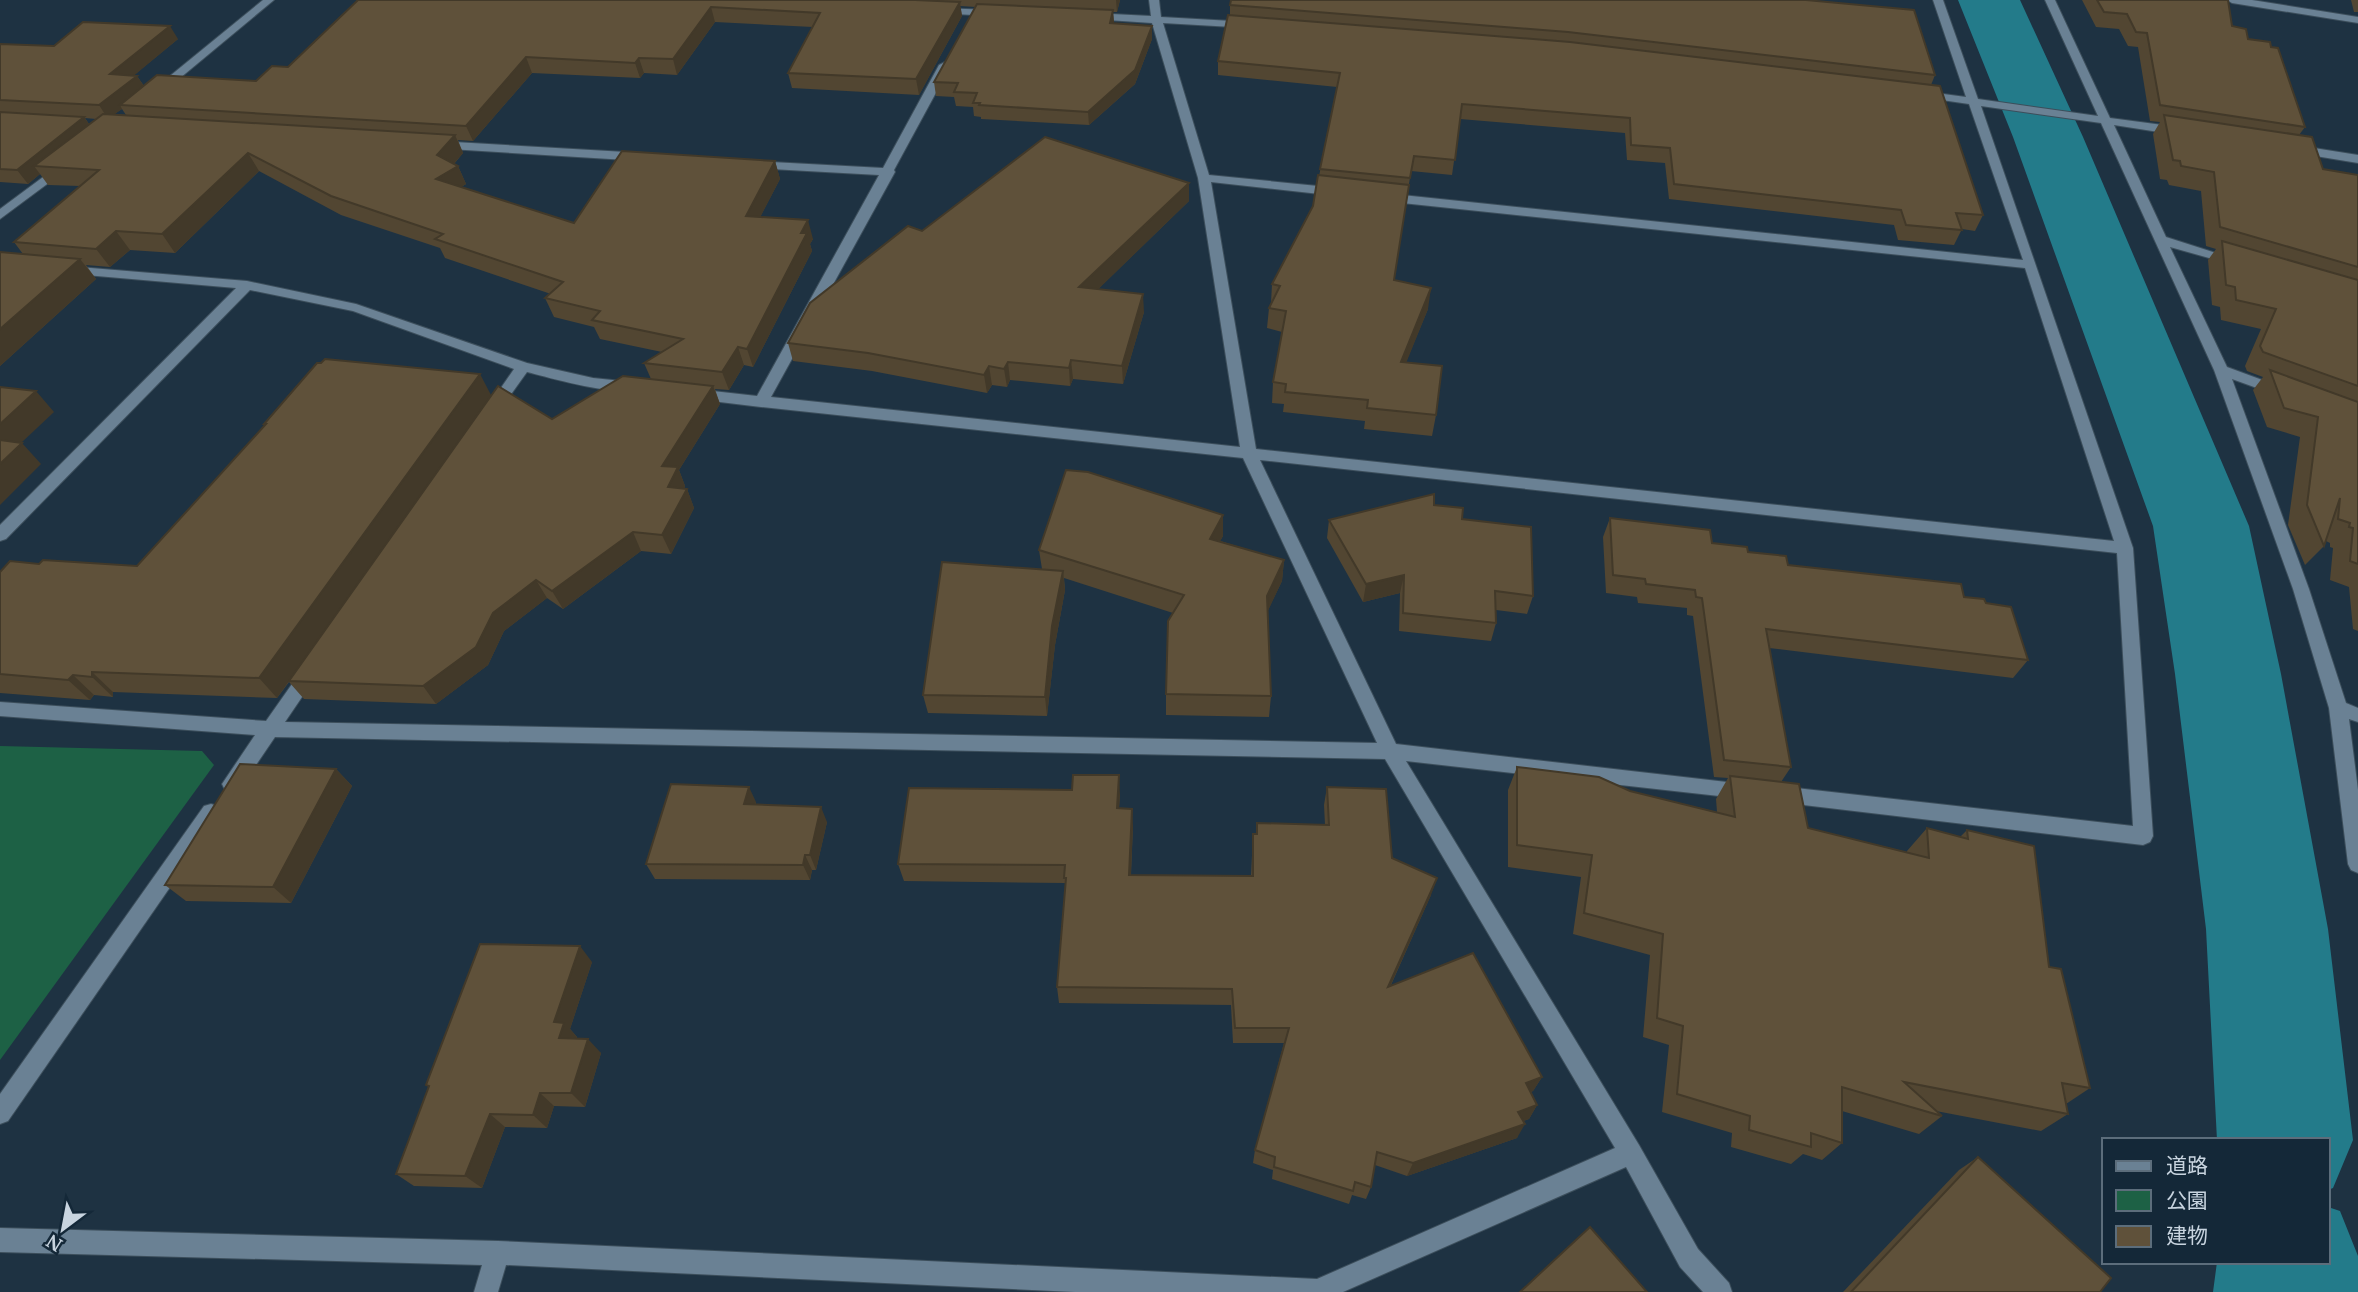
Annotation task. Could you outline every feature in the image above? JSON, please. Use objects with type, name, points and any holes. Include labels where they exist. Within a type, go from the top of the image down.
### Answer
[{"type":"street","points":[[146,100],[269,0]]},
{"type":"street","points":[[0,709],[270,729],[1390,751],[2143,836],[2125,548],[2031,265],[1938,0]]},
{"type":"street","points":[[2050,0],[2221,370],[2301,589],[2338,708],[2358,864]]},
{"type":"street","points":[[2231,0],[2358,20]]},
{"type":"street","points":[[1155,9],[1204,178],[1249,454],[1390,751],[1631,1153],[1689,1258],[1720,1292]]},
{"type":"street","points":[[1078,16],[1155,9],[1266,26]]},
{"type":"street","points":[[932,11],[970,18],[1012,13]]},
{"type":"street","points":[[761,402],[954,49]]},
{"type":"street","points":[[1905,92],[2198,134]]},
{"type":"street","points":[[419,144],[654,158]]},
{"type":"street","points":[[2278,147],[2358,159]]},
{"type":"street","points":[[0,215],[73,158]]},
{"type":"street","points":[[737,163],[889,172]]},
{"type":"street","points":[[1204,178],[2031,265]]},
{"type":"street","points":[[2159,239],[2252,267]]},
{"type":"street","points":[[55,269],[247,285],[356,308],[523,367],[593,383],[645,389]]},
{"type":"street","points":[[0,535],[247,285]]},
{"type":"street","points":[[484,424],[523,367]]},
{"type":"street","points":[[2221,370],[2296,397]]},
{"type":"street","points":[[683,393],[2125,548]]},
{"type":"street","points":[[0,1113],[317,662]]},
{"type":"street","points":[[2338,708],[2358,715]]},
{"type":"street","points":[[0,1240],[498,1253],[1317,1291],[1631,1153]]},
{"type":"street","points":[[486,1292],[498,1253]]},
{"type":"green space","points":[[0,746],[202,751],[214,765],[0,1060]]},
{"type":"building","points":[[358,0],[960,2],[916,79],[788,73],[820,13],[711,7],[673,59],[639,58],[635,63],[526,57],[466,126],[120,105],[157,75],[256,81],[272,66],[288,67]]},
{"type":"building","points":[[1231,0],[1806,0],[1914,10],[1935,75],[1568,32],[1230,5]]},
{"type":"building","points":[[2097,0],[2228,0],[2232,26],[2246,29],[2248,39],[2270,42],[2271,47],[2278,48],[2305,127],[2160,105],[2147,33],[2136,32],[2127,14],[2104,12]]},
{"type":"building","points":[[977,4],[1113,10],[1110,23],[1152,26],[1135,70],[1088,112],[979,105],[980,103],[973,103],[977,93],[954,92],[958,83],[934,82]]},
{"type":"building","points":[[1228,15],[1570,42],[1940,86],[1983,215],[1956,213],[1962,230],[1906,225],[1901,210],[1674,184],[1670,148],[1631,145],[1630,118],[1462,104],[1455,160],[1414,156],[1410,178],[1320,169],[1340,73],[1218,61]]},
{"type":"building","points":[[83,22],[170,26],[110,74],[137,76],[99,105],[0,100],[0,44],[54,46]]},
{"type":"building","points":[[0,112],[84,117],[17,170],[0,169]]},
{"type":"building","points":[[103,114],[455,135],[437,155],[458,166],[436,179],[574,223],[622,151],[775,161],[746,216],[808,220],[801,233],[807,233],[747,349],[738,347],[722,372],[644,363],[683,339],[592,320],[600,311],[545,298],[563,282],[435,239],[443,234],[331,196],[248,153],[162,234],[116,231],[96,249],[14,242],[99,170],[34,166]]},
{"type":"building","points":[[2164,115],[2312,137],[2323,169],[2358,175],[2358,267],[2220,227],[2214,172],[2181,166],[2180,161],[2173,160]]},
{"type":"building","points":[[1045,137],[1189,183],[1079,287],[1143,294],[1122,366],[1071,360],[1069,368],[1008,362],[1004,369],[989,366],[984,375],[868,353],[788,343],[810,303],[908,226],[922,231]]},
{"type":"building","points":[[1318,175],[1409,185],[1394,280],[1431,288],[1401,362],[1442,366],[1436,415],[1367,408],[1368,400],[1285,392],[1286,384],[1273,382],[1286,311],[1269,308],[1280,286],[1272,284],[1313,206]]},
{"type":"building","points":[[2222,241],[2358,280],[2358,386],[2263,352],[2260,346],[2276,309],[2236,300],[2235,287],[2226,285]]},
{"type":"building","points":[[0,252],[80,259],[0,329]]},
{"type":"building","points":[[325,359],[480,374],[259,678],[92,672],[92,677],[73,675],[68,680],[0,674],[0,572],[10,561],[39,564],[43,560],[137,566],[266,424],[317,363]]},
{"type":"building","points":[[2270,370],[2358,402],[2358,564],[2350,561],[2353,528],[2349,527],[2350,523],[2338,519],[2340,498],[2324,546],[2307,505],[2318,417],[2284,408]]},
{"type":"building","points":[[623,376],[713,386],[662,466],[678,467],[668,487],[687,489],[662,535],[633,532],[552,591],[536,580],[493,613],[476,647],[423,686],[289,681],[498,386],[552,419]]},
{"type":"building","points":[[0,387],[36,391],[0,424]]},
{"type":"building","points":[[0,440],[22,443],[0,464]]},
{"type":"building","points":[[1066,470],[1088,472],[1223,515],[1210,539],[1284,560],[1267,596],[1271,696],[1166,694],[1168,621],[1184,595],[1039,550]]},
{"type":"building","points":[[1434,494],[1434,505],[1463,508],[1462,519],[1531,527],[1533,596],[1495,591],[1496,623],[1403,613],[1404,575],[1366,584],[1329,520]]},
{"type":"building","points":[[1610,518],[1710,530],[1712,543],[1747,547],[1748,552],[1786,556],[1788,565],[1961,584],[1964,597],[1984,599],[1986,603],[2011,607],[2028,660],[1766,629],[1791,767],[1724,760],[1702,598],[1696,597],[1695,590],[1646,584],[1645,579],[1613,575]]},
{"type":"building","points":[[942,562],[1063,571],[1052,626],[1045,697],[923,695]]},
{"type":"building","points":[[240,764],[336,769],[273,887],[165,885]]},
{"type":"building","points":[[1517,767],[1599,777],[1630,791],[1735,817],[1730,776],[1799,784],[1808,828],[1929,858],[1927,828],[1968,839],[1967,830],[2034,846],[2049,967],[2061,969],[2090,1088],[2062,1083],[2068,1114],[1904,1082],[1942,1116],[1842,1087],[1842,1143],[1811,1133],[1811,1147],[1749,1130],[1750,1116],[1677,1094],[1683,1026],[1657,1018],[1663,934],[1584,913],[1592,855],[1517,845]]},
{"type":"building","points":[[1073,775],[1119,775],[1117,808],[1132,809],[1129,875],[1253,876],[1253,834],[1257,834],[1257,823],[1329,825],[1327,787],[1386,789],[1392,858],[1437,878],[1388,987],[1473,953],[1542,1077],[1526,1083],[1537,1105],[1518,1112],[1525,1124],[1413,1163],[1377,1152],[1371,1187],[1355,1182],[1353,1191],[1274,1167],[1275,1157],[1255,1150],[1289,1028],[1235,1028],[1232,989],[1057,987],[1065,865],[898,864],[909,788],[1072,790]]},
{"type":"building","points":[[671,784],[749,787],[744,804],[821,807],[810,855],[805,855],[803,865],[646,864]]},
{"type":"building","points":[[480,944],[580,946],[554,1022],[564,1023],[559,1038],[588,1039],[571,1093],[540,1093],[533,1115],[490,1114],[465,1176],[396,1174],[429,1086],[426,1085]]},
{"type":"building","points":[[1978,1157],[2111,1278],[2100,1292],[1851,1292]]},
{"type":"building","points":[[1590,1227],[1647,1292],[1520,1292]]},
{"type":"waterway","points":[[1989,0],[2048,137],[2201,526],[2228,674],[2267,929],[2285,1138]]},
{"type":"waterway","points":[[2286,1292],[2289,1264]]}]
